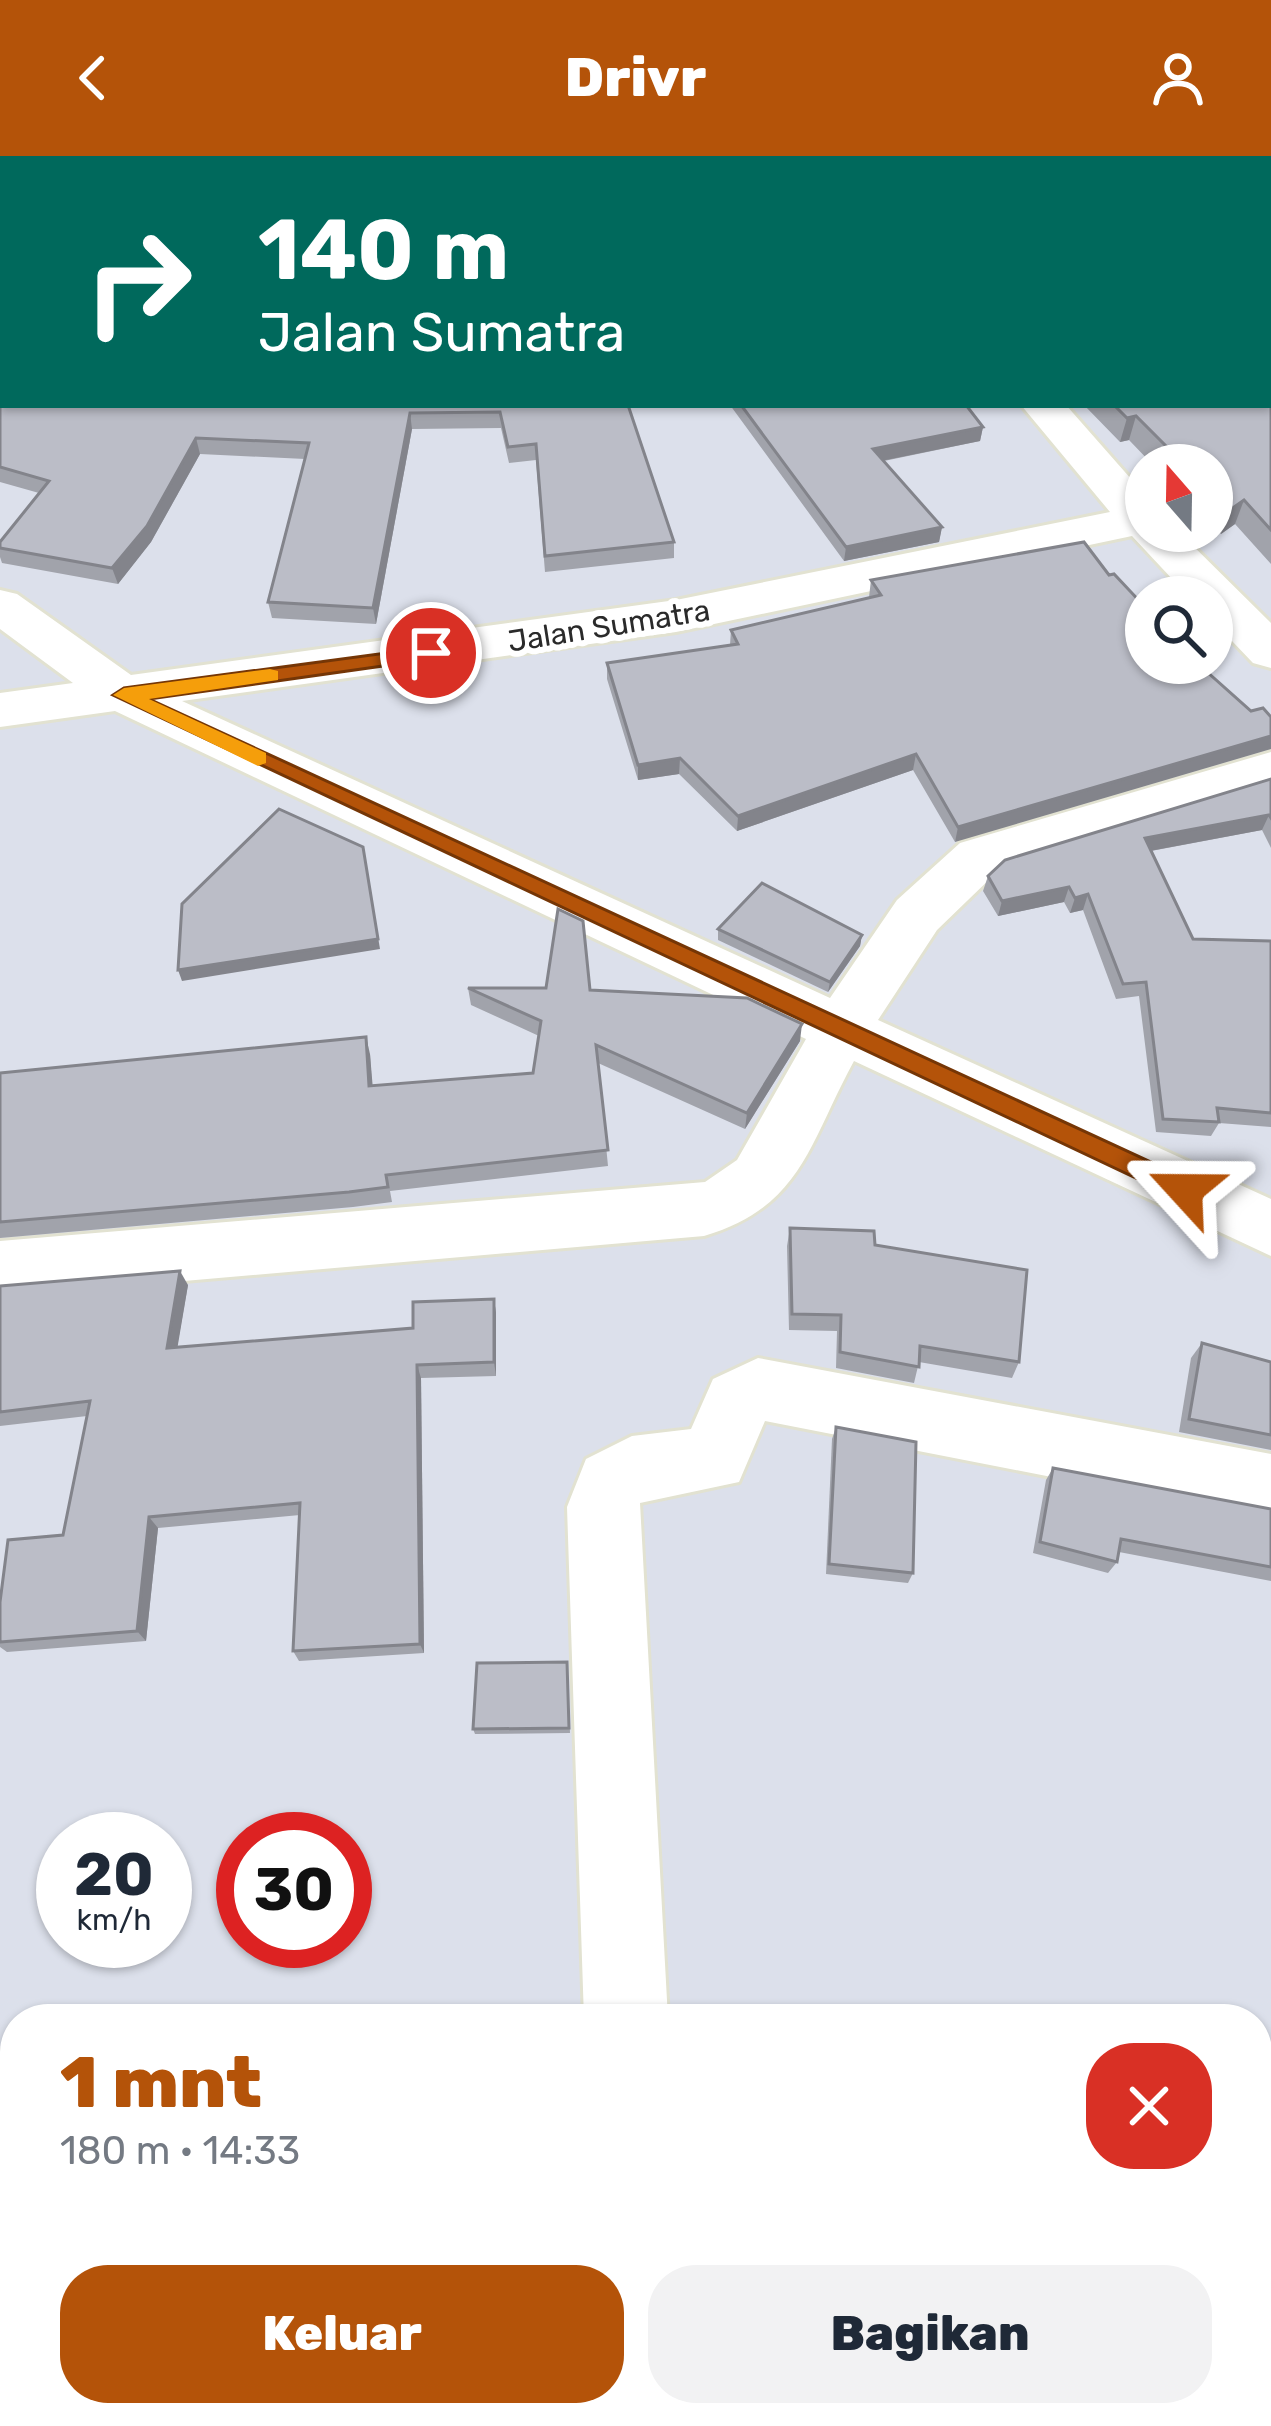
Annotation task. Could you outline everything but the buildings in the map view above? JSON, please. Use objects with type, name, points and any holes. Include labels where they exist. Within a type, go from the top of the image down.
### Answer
[{"type":"street","points":[[1046,408],[1125,501]]},
{"type":"street","name":"Jalan Sumatra","points":[[0,710],[676,616],[1125,529]]},
{"type":"street","points":[[1173,552],[1271,652]]},
{"type":"street","points":[[0,605],[124,695],[1271,1229]]},
{"type":"street","points":[[0,1269],[682,1214],[722,1205],[742,1196],[759,1178],[841,1032],[949,874],[979,857],[1271,770]]},
{"type":"street","points":[[625,2004],[604,1508],[611,1482],[632,1468],[714,1459],[723,1448],[737,1401],[758,1388],[1271,1487]]},
{"type":"slow traffic","points":[[258,758],[124,695],[270,676]]},
{"type":"route","points":[[431,653],[124,695],[1185,1190]]}]
